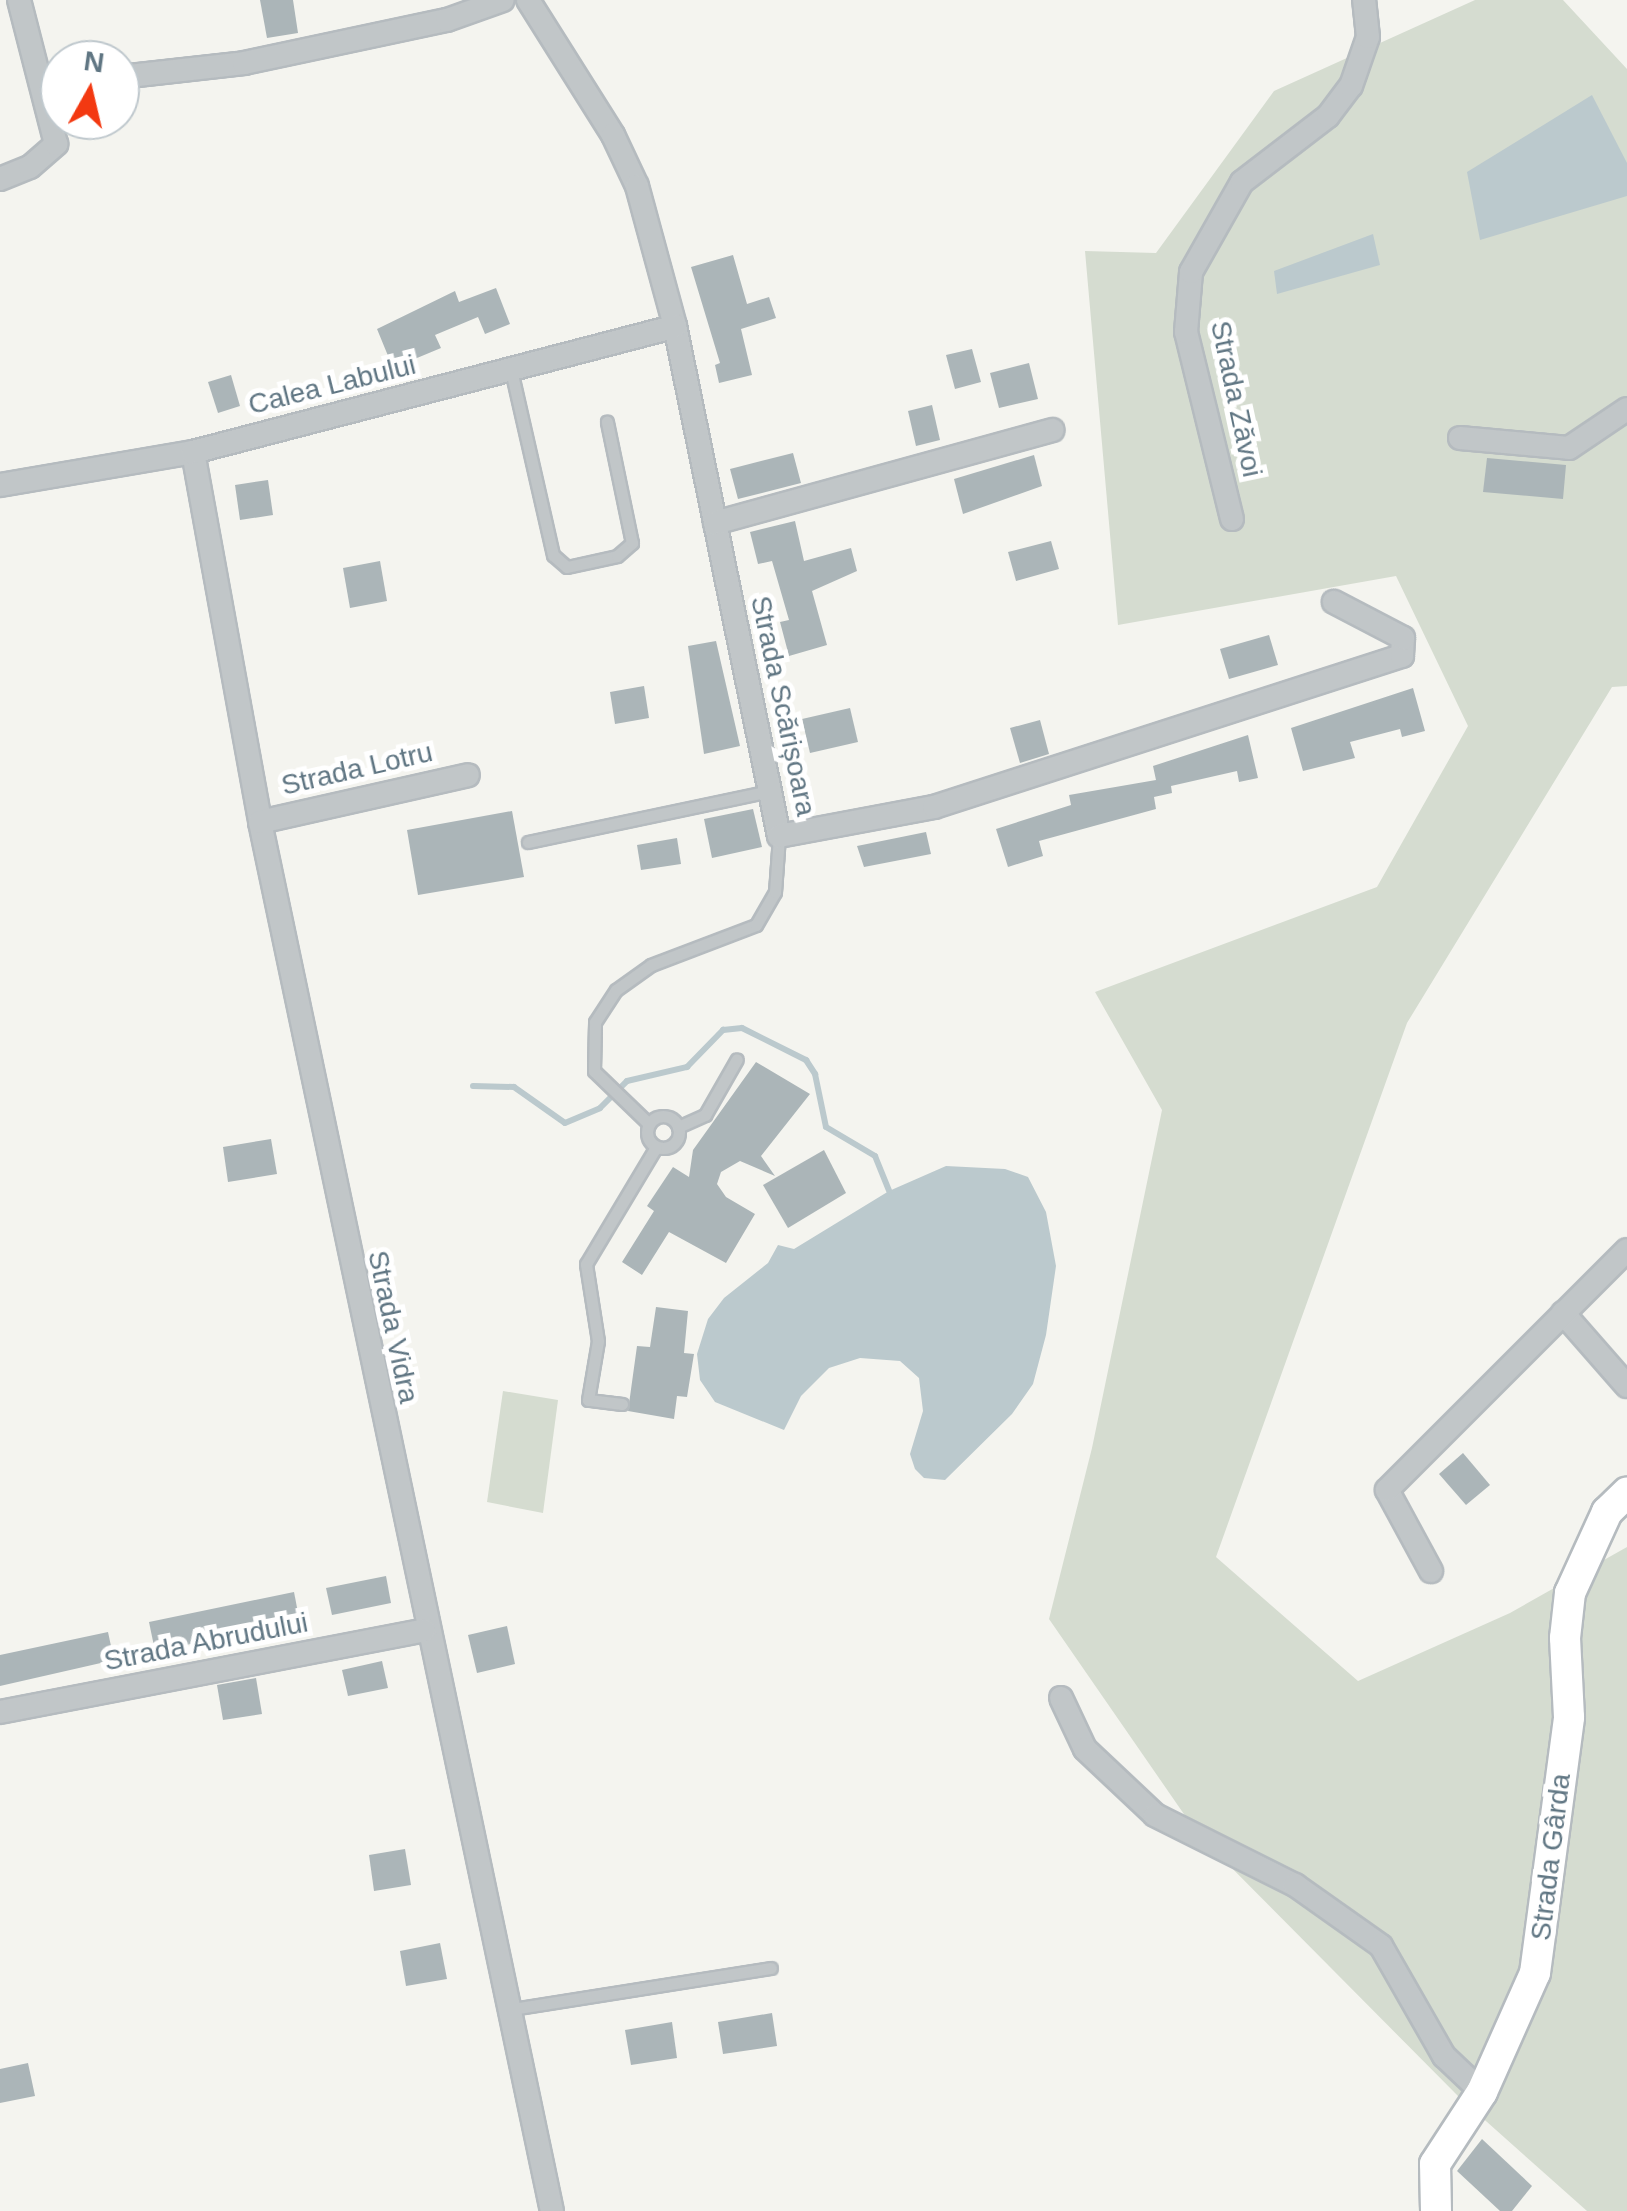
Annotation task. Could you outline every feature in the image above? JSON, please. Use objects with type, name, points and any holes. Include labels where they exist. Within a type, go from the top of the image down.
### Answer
[{"type":"street","points":[[18,0],[40,55]]},
{"type":"street","points":[[140,75],[244,63],[448,20],[503,0]]},
{"type":"street","name":"Strada Scărișoara","points":[[528,0],[629,169],[675,326],[779,836],[934,807],[1402,656],[1404,638],[1334,602]]},
{"type":"street","name":"Strada Zăvoi","points":[[1232,519],[1186,332],[1191,272],[1242,182],[1328,116],[1351,86],[1368,37],[1364,0]]},
{"type":"street","points":[[0,179],[30,167],[56,140]]},
{"type":"street","name":"Calea Labului","points":[[0,486],[193,452],[675,326]]},
{"type":"street","points":[[1460,438],[1569,448],[1627,409]]},
{"type":"street","points":[[715,523],[1052,430]]},
{"type":"street","name":"Strada Vidra","points":[[193,452],[260,822],[424,1630],[512,2009],[552,2211]]},
{"type":"street","name":"Strada Lotru","points":[[260,822],[468,775]]},
{"type":"street","points":[[1431,1571],[1387,1490],[1627,1250]]},
{"type":"street","points":[[1562,1313],[1627,1386]]},
{"type":"street","name":"Strada Gârda","points":[[1436,2211],[1435,2164],[1482,2092],[1535,1973],[1570,1717],[1565,1638],[1570,1594],[1606,1512],[1627,1493]]},
{"type":"street","name":"Strada Abrudului","points":[[0,1712],[424,1630]]},
{"type":"street","points":[[1061,1698],[1085,1749],[1155,1815],[1295,1885],[1381,1946],[1444,2056],[1482,2092]]},
{"type":"lane","points":[[511,370],[553,554],[567,567],[617,556],[632,543],[607,422]]},
{"type":"lane","points":[[528,842],[770,790]]},
{"type":"lane","points":[[622,1404],[588,1400],[598,1342],[586,1264],[656,1147],[649,1124],[604,1086],[590,1048],[595,1022],[616,990],[652,965],[756,924],[775,892],[779,836]]},
{"type":"lane","points":[[656,1147],[672,1146],[678,1127],[705,1115],[738,1059]]},
{"type":"lane","points":[[649,1124],[666,1116],[678,1127]]},
{"type":"lane","points":[[512,2009],[772,1968]]},
{"type":"shaded area","points":[[1475,0],[1563,0],[1627,69],[1627,686],[1612,687],[1407,1023],[1216,1557],[1358,1681],[1510,1613],[1627,1547],[1627,2211],[1587,2211],[1459,2097],[1197,1833],[1049,1619],[1092,1448],[1162,1110],[1095,992],[1377,887],[1468,726],[1396,576],[1118,625],[1085,251],[1156,253],[1274,91]]},
{"type":"shaded area","points":[[1592,95],[1627,163],[1627,196],[1480,240],[1467,172]]},
{"type":"shaded area","points":[[1373,234],[1380,265],[1277,294],[1274,271]]},
{"type":"shaded area","points":[[946,1166],[1005,1169],[1028,1177],[1046,1212],[1056,1266],[1046,1335],[1033,1384],[1012,1414],[945,1480],[924,1478],[915,1469],[910,1454],[923,1411],[919,1378],[900,1361],[860,1358],[829,1368],[801,1396],[784,1430],[715,1402],[700,1380],[697,1354],[708,1319],[724,1298],[768,1263],[778,1245],[794,1249],[889,1191]]},
{"type":"shaded area","points":[[503,1391],[558,1400],[543,1513],[487,1502]]},
{"type":"building","points":[[260,0],[293,0],[298,33],[267,38]]},
{"type":"building","points":[[733,255],[747,304],[769,297],[776,318],[741,329],[752,375],[719,383],[715,365],[720,363],[691,267]]},
{"type":"building","points":[[496,288],[510,324],[485,334],[478,317],[435,335],[441,348],[393,368],[377,329],[455,291],[459,302]]},
{"type":"building","points":[[972,349],[981,382],[955,389],[946,355]]},
{"type":"building","points":[[1029,363],[1038,399],[999,408],[990,373]]},
{"type":"building","points":[[231,375],[240,406],[218,413],[208,382]]},
{"type":"building","points":[[932,405],[940,440],[916,446],[908,411]]},
{"type":"building","points":[[793,453],[801,483],[738,499],[730,469]]},
{"type":"building","points":[[1034,455],[1042,486],[963,514],[954,479]]},
{"type":"building","points":[[1487,458],[1566,465],[1563,499],[1483,492]]},
{"type":"building","points":[[268,480],[273,515],[240,520],[235,485]]},
{"type":"building","points":[[795,521],[804,561],[851,548],[857,571],[812,591],[827,645],[789,656],[780,622],[789,620],[772,561],[758,564],[750,532]]},
{"type":"building","points":[[1051,541],[1059,569],[1016,581],[1008,552]]},
{"type":"building","points":[[380,561],[387,601],[350,608],[343,568]]},
{"type":"building","points":[[1269,635],[1278,665],[1229,679],[1220,649]]},
{"type":"building","points":[[716,641],[740,746],[704,754],[688,646]]},
{"type":"building","points":[[644,686],[649,718],[615,724],[610,692]]},
{"type":"building","points":[[1413,688],[1425,731],[1402,737],[1400,729],[1350,742],[1355,758],[1303,771],[1291,728]]},
{"type":"building","points":[[850,708],[858,742],[810,753],[802,719]]},
{"type":"building","points":[[1040,720],[1049,754],[1020,763],[1010,728]]},
{"type":"building","points":[[1248,735],[1258,778],[1239,782],[1237,771],[1171,786],[1172,793],[1154,797],[1156,809],[1039,841],[1043,856],[1008,867],[996,829],[1071,805],[1069,795],[1156,780],[1153,766]]},
{"type":"building","points":[[753,809],[762,847],[712,858],[704,819]]},
{"type":"building","points":[[512,811],[524,877],[418,895],[407,830]]},
{"type":"building","points":[[926,832],[931,854],[864,867],[857,846]]},
{"type":"building","points":[[677,838],[681,864],[641,870],[637,845]]},
{"type":"building","points":[[756,1062],[810,1094],[761,1156],[775,1176],[740,1161],[721,1172],[717,1184],[726,1197],[755,1214],[726,1263],[669,1232],[642,1275],[622,1262],[654,1211],[647,1206],[673,1167],[689,1177],[693,1150]]},
{"type":"building","points":[[271,1139],[277,1174],[228,1182],[223,1147]]},
{"type":"building","points":[[824,1150],[846,1193],[788,1228],[763,1185]]},
{"type":"building","points":[[656,1307],[688,1311],[684,1353],[694,1354],[687,1397],[677,1396],[674,1419],[628,1411],[637,1346],[650,1347]]},
{"type":"building","points":[[1463,1453],[1490,1485],[1466,1505],[1439,1474]]},
{"type":"building","points":[[386,1576],[391,1603],[332,1615],[326,1588]]},
{"type":"building","points":[[294,1592],[300,1623],[155,1651],[149,1622]]},
{"type":"building","points":[[507,1626],[515,1664],[477,1673],[468,1635]]},
{"type":"building","points":[[108,1632],[114,1660],[0,1686],[0,1655]]},
{"type":"building","points":[[382,1661],[388,1688],[348,1696],[342,1670]]},
{"type":"building","points":[[256,1678],[262,1714],[223,1720],[217,1685]]},
{"type":"building","points":[[405,1849],[411,1885],[374,1891],[369,1855]]},
{"type":"building","points":[[440,1943],[447,1979],[406,1986],[400,1951]]},
{"type":"building","points":[[772,2013],[777,2046],[723,2054],[718,2022]]},
{"type":"building","points":[[672,2022],[677,2058],[631,2065],[625,2030]]},
{"type":"building","points":[[28,2063],[35,2096],[0,2103],[0,2069]]},
{"type":"building","points":[[1482,2139],[1532,2186],[1512,2211],[1500,2211],[1457,2171]]},
{"type":"waterway","points":[[473,1086],[514,1087],[565,1123],[600,1108],[627,1081],[687,1067],[723,1030],[742,1028],[806,1060],[815,1074],[826,1127],[875,1156],[889,1191]]}]
